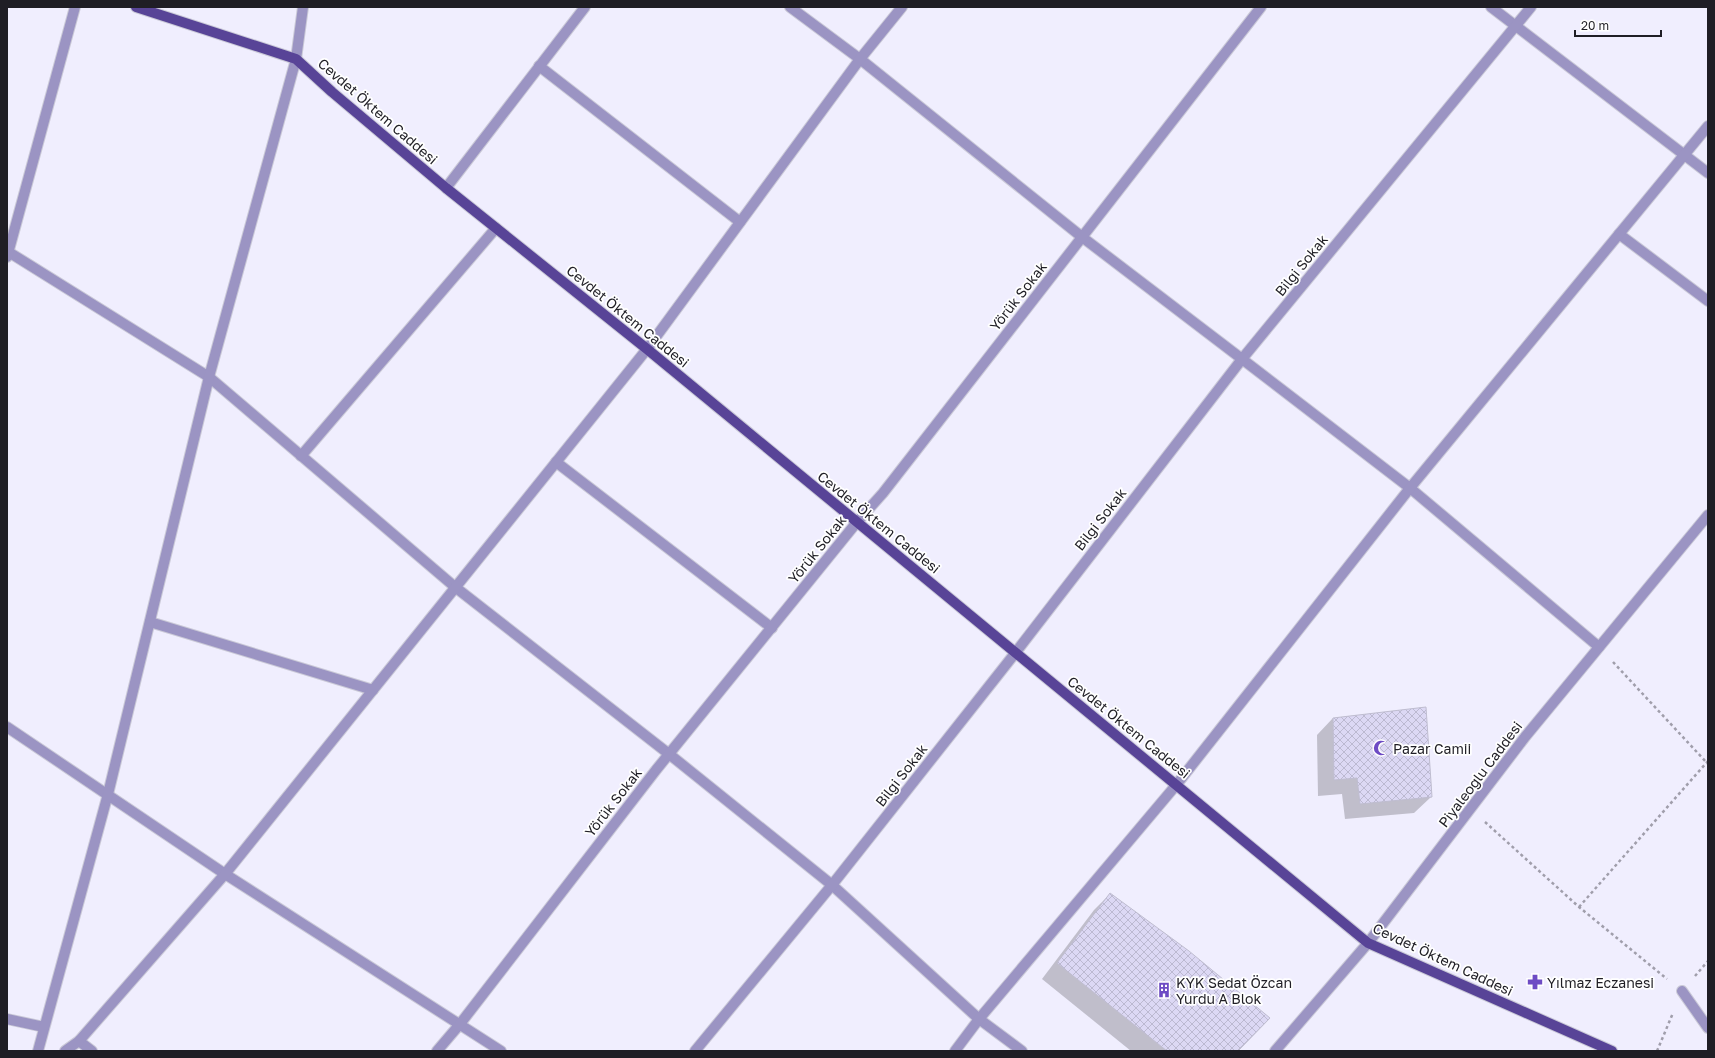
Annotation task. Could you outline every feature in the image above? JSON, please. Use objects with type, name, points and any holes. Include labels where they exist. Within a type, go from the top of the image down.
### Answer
[{"type":"main road","name":"Cevdet Öktem Caddesi","points":[[136,7],[296,59],[332,92],[446,188],[647,349],[1177,784],[1368,943],[1612,1051]]},
{"type":"street","points":[[75,7],[8,253],[209,377],[455,587],[669,754],[832,885],[980,1019],[1022,1051]]},
{"type":"street","points":[[38,1051],[108,794],[209,377],[296,59],[303,7]]},
{"type":"street","points":[[446,188],[584,7]]},
{"type":"street","points":[[790,7],[860,59],[1082,238],[1410,488],[1599,647]]},
{"type":"street","points":[[65,1051],[79,1041],[225,874],[647,349],[860,59],[902,7]]},
{"type":"street","name":"Yörük Sokak","points":[[437,1051],[460,1024],[669,754],[857,522],[883,493],[1261,7]]},
{"type":"street","points":[[1491,7],[1708,173]]},
{"type":"street","name":"Bilgi Sokak","points":[[695,1051],[832,885],[1016,652],[1242,359],[1531,7]]},
{"type":"street","points":[[539,66],[740,222]]},
{"type":"street","points":[[955,1051],[980,1019],[1177,784],[1410,488],[1708,126]]},
{"type":"street","points":[[301,456],[496,228]]},
{"type":"street","points":[[1619,234],[1708,301]]},
{"type":"street","points":[[556,462],[772,628]]},
{"type":"street","name":"Piyaleoğlu Caddesi","points":[[1275,1051],[1368,943],[1525,737],[1708,515]]},
{"type":"street","points":[[150,622],[372,690]]},
{"type":"street","points":[[7,727],[225,874],[501,1051]]},
{"type":"street","points":[[1682,991],[1708,1028]]},
{"type":"street","points":[[7,1019],[44,1027]]},
{"type":"street","points":[[79,1041],[92,1051]]},
{"type":"path","points":[[1579,907],[1708,763],[1599,647]]},
{"type":"path","points":[[1471,809],[1579,907],[1682,991]]},
{"type":"building","name":"Pazar Camii","points":[[1426,707],[1432,797],[1360,804],[1357,778],[1334,780],[1333,718]]},
{"type":"building","name":"KYK Sedat Özcan Yurdu A Blok","points":[[1110,893],[1189,951],[1270,1018],[1238,1051],[1167,1051],[1057,963]]},
{"type":"place","name":"Pazar Camii","points":[[1381,748]]},
{"type":"place","name":"Yılmaz Eczanesi","points":[[1535,982]]},
{"type":"place","name":"KYK Sedat Özcan Yurdu A Blok","points":[[1164,990]]}]
